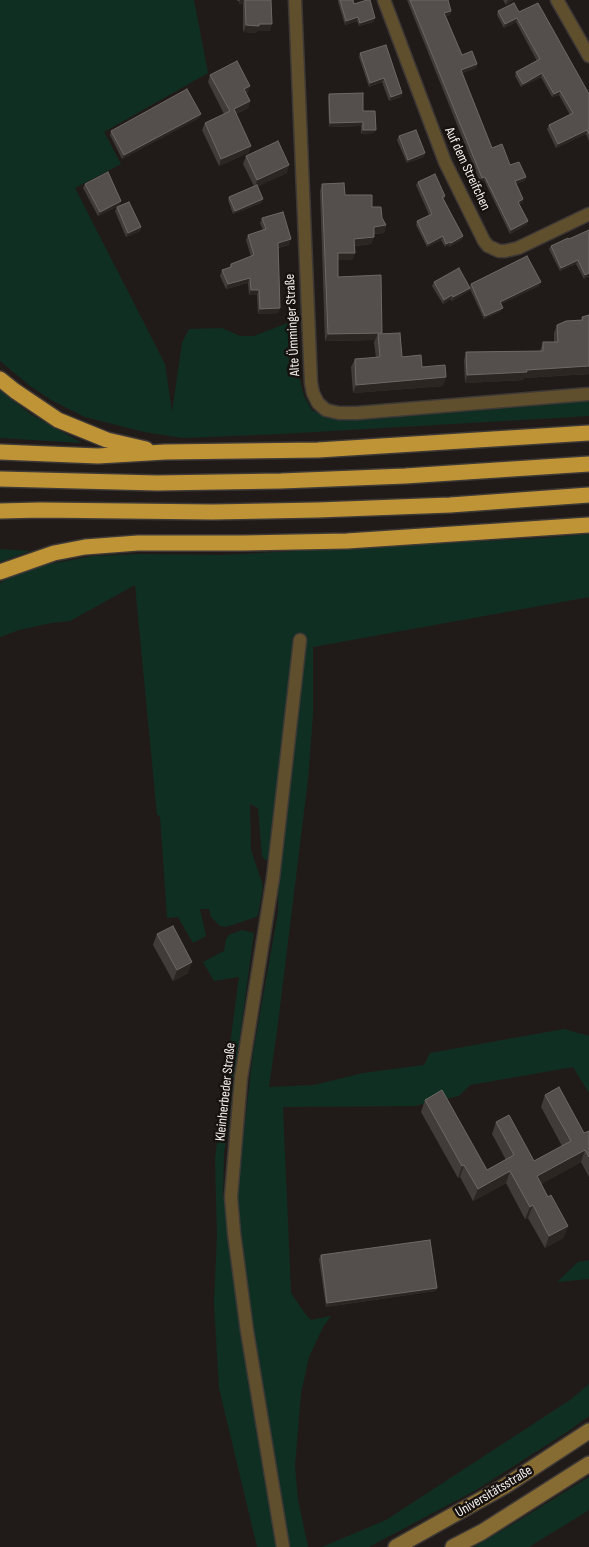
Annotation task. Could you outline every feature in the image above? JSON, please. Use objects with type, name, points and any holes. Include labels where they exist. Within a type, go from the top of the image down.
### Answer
[{"type":"highway","points":[[0,379],[58,420],[107,440],[165,452]]},
{"type":"highway","points":[[0,452],[98,456],[165,452],[318,450],[589,433]]},
{"type":"highway","points":[[0,479],[157,484],[291,481],[589,464]]},
{"type":"highway","points":[[0,510],[213,512],[318,510],[450,505],[589,495]]},
{"type":"highway","points":[[0,572],[54,553],[94,546],[138,543],[243,543],[347,540],[589,526]]},
{"type":"main road","name":"Universitätsstraße","points":[[396,1547],[506,1486],[589,1432]]},
{"type":"main road","name":"Universitätsstraße","points":[[453,1547],[482,1532],[589,1464]]},
{"type":"street","name":"Alte Ümminger Straße","points":[[295,0],[311,383],[318,403],[326,410],[339,413],[357,413],[589,394]]},
{"type":"street","name":"Auf dem Streifchen","points":[[384,0],[445,162],[488,246],[494,250],[505,252],[518,248],[589,214]]},
{"type":"street","points":[[557,0],[589,56]]},
{"type":"street","name":"Kleinherbeder Straße","points":[[283,1547],[246,1324],[231,1197],[241,1078],[273,878],[300,640]]},
{"type":"green space","points":[[0,0],[194,0],[208,73],[104,132],[121,164],[75,188],[165,364],[172,412],[182,343],[189,329],[222,328],[240,336],[254,336],[293,321],[298,334],[300,381],[304,396],[312,410],[327,418],[362,420],[589,401],[589,416],[183,438],[144,432],[85,417],[53,401],[30,386],[0,361]]},
{"type":"green space","points":[[0,390],[30,414],[82,443],[0,438]]},
{"type":"green space","points":[[589,534],[589,597],[313,647],[313,714],[308,779],[269,1087],[314,1085],[363,1073],[424,1065],[430,1053],[564,1029],[589,1036],[589,1093],[573,1067],[470,1085],[459,1096],[414,1106],[283,1107],[291,1293],[311,1320],[331,1316],[323,1327],[309,1357],[301,1393],[295,1466],[298,1500],[308,1547],[257,1547],[219,1388],[214,1303],[217,1236],[215,1158],[239,977],[214,981],[203,962],[224,951],[226,939],[229,935],[242,930],[254,933],[228,1134],[224,1151],[223,1197],[238,1198],[239,1173],[253,1053],[278,912],[279,858],[265,860],[262,856],[258,808],[250,804],[251,850],[263,886],[258,915],[226,927],[220,926],[211,917],[209,909],[200,909],[206,936],[193,943],[178,917],[167,918],[160,816],[157,815],[135,585],[70,621],[19,630],[0,637],[0,583],[16,574],[38,566],[94,556],[139,554],[221,555]]},
{"type":"green space","points":[[0,549],[30,551],[0,562]]},
{"type":"green space","points":[[589,1260],[589,1279],[557,1282],[578,1262]]},
{"type":"green space","points":[[589,1384],[589,1416],[476,1490],[369,1547],[322,1547],[386,1520],[570,1400]]},
{"type":"green space","points":[[589,1477],[589,1510],[529,1547],[474,1547],[518,1521]]},
{"type":"building","points":[[245,0],[271,0],[272,24],[246,25]]},
{"type":"building","points":[[340,0],[353,0],[354,4],[370,0],[375,18],[360,23],[358,17],[346,21]]},
{"type":"building","points":[[410,0],[448,0],[451,11],[444,13],[462,55],[472,51],[477,64],[461,70],[492,148],[502,144],[510,165],[519,162],[526,177],[515,181],[523,199],[518,202],[528,221],[511,230],[485,177],[482,178]]},
{"type":"building","points":[[514,3],[519,12],[538,3],[589,94],[589,134],[587,130],[558,144],[549,125],[573,113],[560,91],[554,94],[542,73],[523,84],[516,72],[540,59],[517,18],[505,24],[498,11]]},
{"type":"building","points":[[386,45],[402,93],[391,97],[384,78],[370,83],[360,53]]},
{"type":"building","points":[[237,61],[250,86],[244,89],[250,101],[234,109],[251,146],[221,159],[205,123],[230,111],[210,75]]},
{"type":"building","points":[[187,89],[201,114],[124,155],[111,131]]},
{"type":"building","points":[[363,93],[363,111],[375,111],[376,130],[363,130],[363,122],[330,123],[329,94]]},
{"type":"building","points":[[416,130],[425,153],[408,160],[399,136]]},
{"type":"building","points":[[278,141],[289,165],[257,180],[246,156]]},
{"type":"building","points":[[108,172],[121,201],[100,212],[85,184]]},
{"type":"building","points":[[435,174],[445,196],[442,197],[463,236],[446,244],[443,236],[428,244],[417,221],[432,214],[418,182]]},
{"type":"building","points":[[344,183],[345,195],[372,195],[372,207],[381,207],[382,218],[386,225],[374,227],[374,237],[354,239],[355,253],[338,253],[338,277],[381,275],[382,333],[328,334],[322,184]]},
{"type":"building","points":[[257,185],[263,199],[235,211],[229,197]]},
{"type":"building","points":[[129,202],[141,227],[128,233],[117,207]]},
{"type":"building","points":[[283,212],[291,239],[278,243],[280,308],[260,309],[259,290],[251,290],[250,278],[228,284],[222,270],[231,267],[231,264],[254,255],[248,235],[266,229],[262,218]]},
{"type":"building","points":[[589,230],[589,273],[585,275],[578,260],[561,268],[551,246]]},
{"type":"building","points":[[527,256],[541,282],[500,302],[503,308],[485,316],[471,284]]},
{"type":"building","points":[[459,268],[470,288],[444,300],[434,282]]},
{"type":"building","points":[[589,315],[589,366],[467,375],[466,352],[543,351],[543,342],[558,342],[557,325],[566,321],[583,320],[582,317]]},
{"type":"building","points":[[400,333],[402,357],[421,355],[422,367],[445,365],[446,377],[356,385],[355,359],[380,357],[378,334]]},
{"type":"building","points":[[173,926],[192,962],[177,970],[157,934]]},
{"type":"building","points":[[559,1087],[584,1133],[589,1131],[589,1157],[585,1150],[537,1176],[548,1197],[551,1195],[568,1226],[549,1236],[533,1205],[530,1207],[510,1171],[478,1189],[464,1165],[462,1166],[425,1100],[442,1090],[487,1170],[514,1155],[496,1122],[509,1115],[534,1161],[571,1141],[545,1095]]},
{"type":"building","points":[[430,1240],[437,1288],[327,1303],[321,1255]]}]
